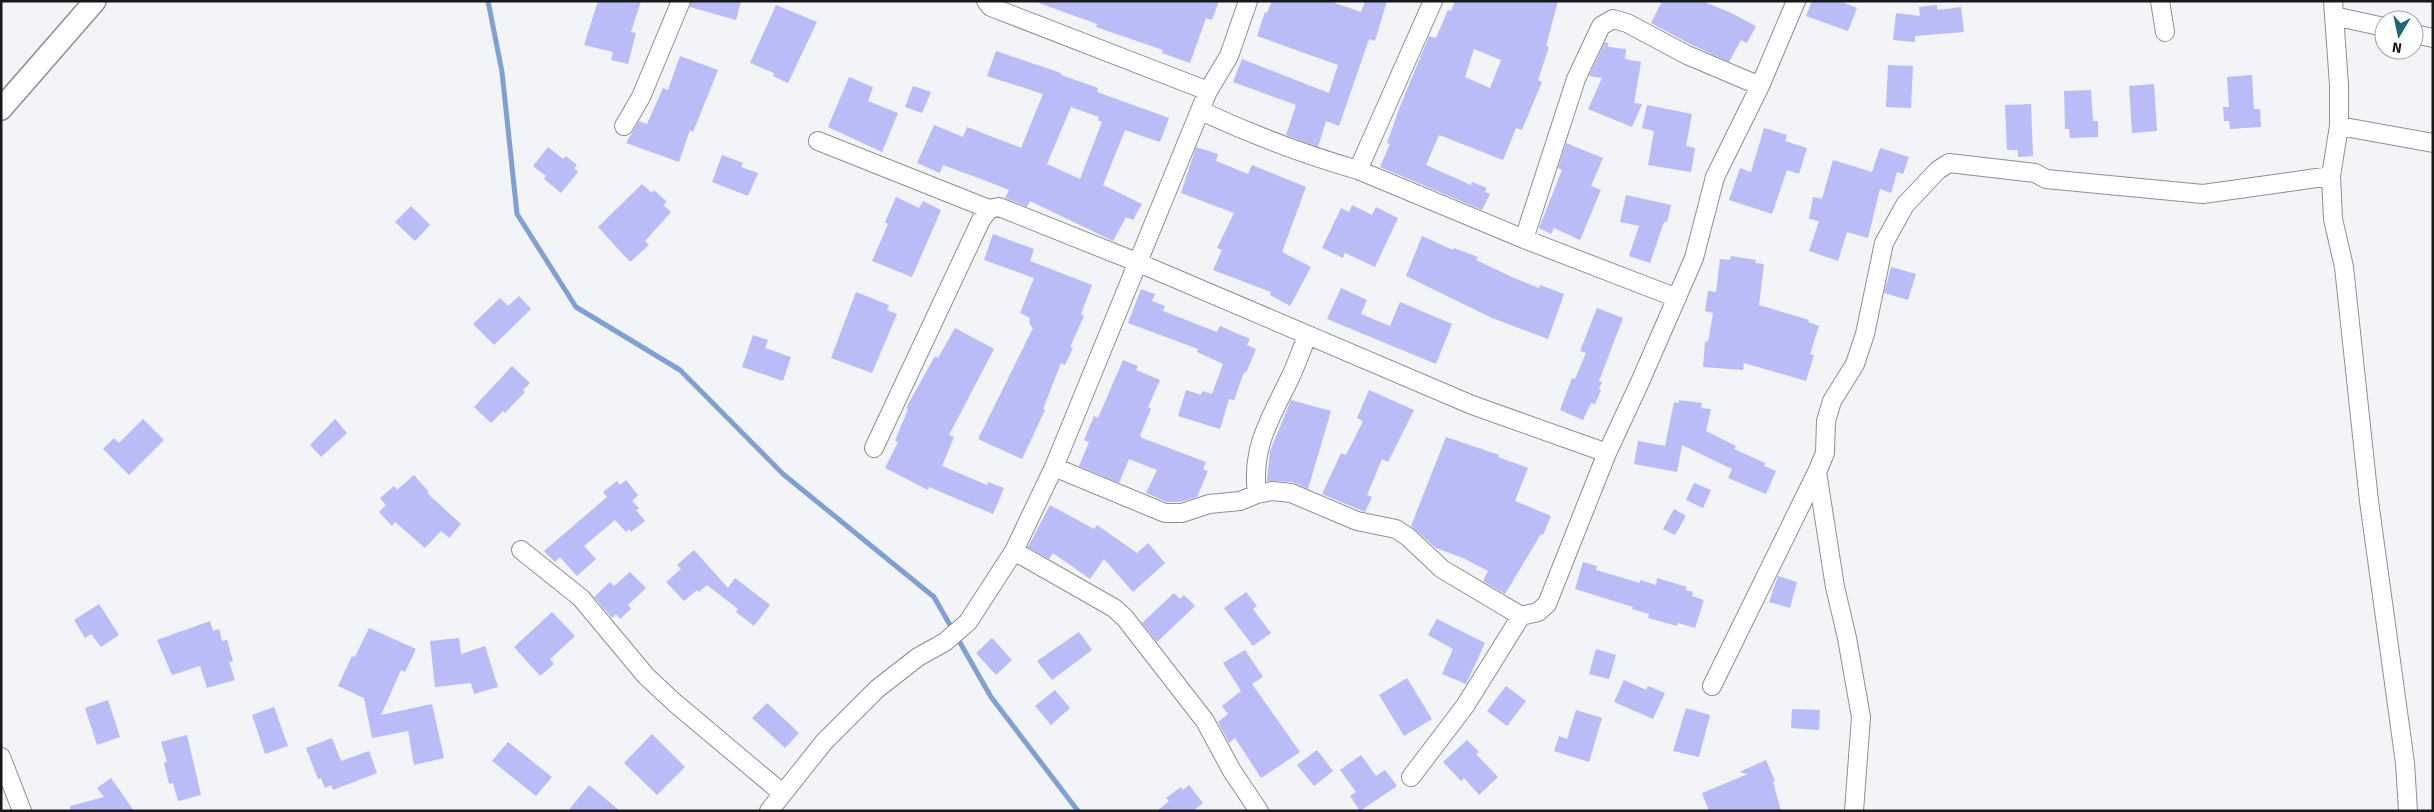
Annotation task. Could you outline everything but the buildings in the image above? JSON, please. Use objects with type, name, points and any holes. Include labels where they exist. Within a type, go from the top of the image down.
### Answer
[{"type":"street","points":[[3,103],[96,1]]},
{"type":"street","points":[[624,126],[641,97],[681,1]]},
{"type":"street","points":[[986,1],[991,7],[1208,92]]},
{"type":"street","points":[[769,811],[824,742],[877,690],[918,657],[945,642],[968,622],[1014,551],[1054,466],[1139,264],[1208,92],[1229,56],[1248,1]]},
{"type":"street","points":[[1358,170],[1433,1]]},
{"type":"street","points":[[1054,466],[1165,513],[1182,513],[1209,504],[1240,502],[1257,494],[1272,491],[1291,493],[1357,521],[1396,528],[1442,569],[1521,616],[1538,612],[1547,604],[1607,452],[1694,258],[1715,177],[1760,86],[1796,1]]},
{"type":"street","points":[[2160,1],[2165,32]]},
{"type":"street","points":[[2374,23],[2333,9],[2339,85],[2339,126],[2331,176],[2333,219],[2344,267],[2369,501],[2404,763],[2408,811]]},
{"type":"street","points":[[1524,239],[1576,79],[1601,26],[1613,19],[1628,23],[1687,55],[1760,86]]},
{"type":"street","points":[[1201,111],[1259,138],[1306,155],[1358,170],[1524,239],[1677,298]]},
{"type":"street","points":[[2339,126],[2433,143]]},
{"type":"street","points":[[818,141],[989,209],[999,207],[1472,405],[1607,452]]},
{"type":"street","points":[[1712,686],[1825,453],[1826,421],[1832,401],[1855,364],[1865,334],[1884,243],[1905,205],[1943,166],[1949,163],[1965,164],[2035,173],[2046,179],[2202,194],[2331,176]]},
{"type":"street","points":[[874,448],[981,220],[989,209]]},
{"type":"street","points":[[1257,494],[1254,474],[1257,454],[1268,420],[1290,379],[1307,336]]},
{"type":"street","points":[[1817,472],[1835,587],[1847,638],[1861,717],[1854,811]]},
{"type":"street","points":[[521,550],[581,598],[646,676],[782,793]]},
{"type":"street","points":[[1014,551],[1114,608],[1125,618],[1205,721],[1232,771],[1259,811]]},
{"type":"street","points":[[1411,777],[1465,706],[1521,616]]},
{"type":"street","points":[[1,757],[22,811]]},
{"type":"waterway","points":[[488,1],[502,72],[517,214],[576,307],[680,370],[783,474],[934,597],[991,697],[1078,811]]}]
